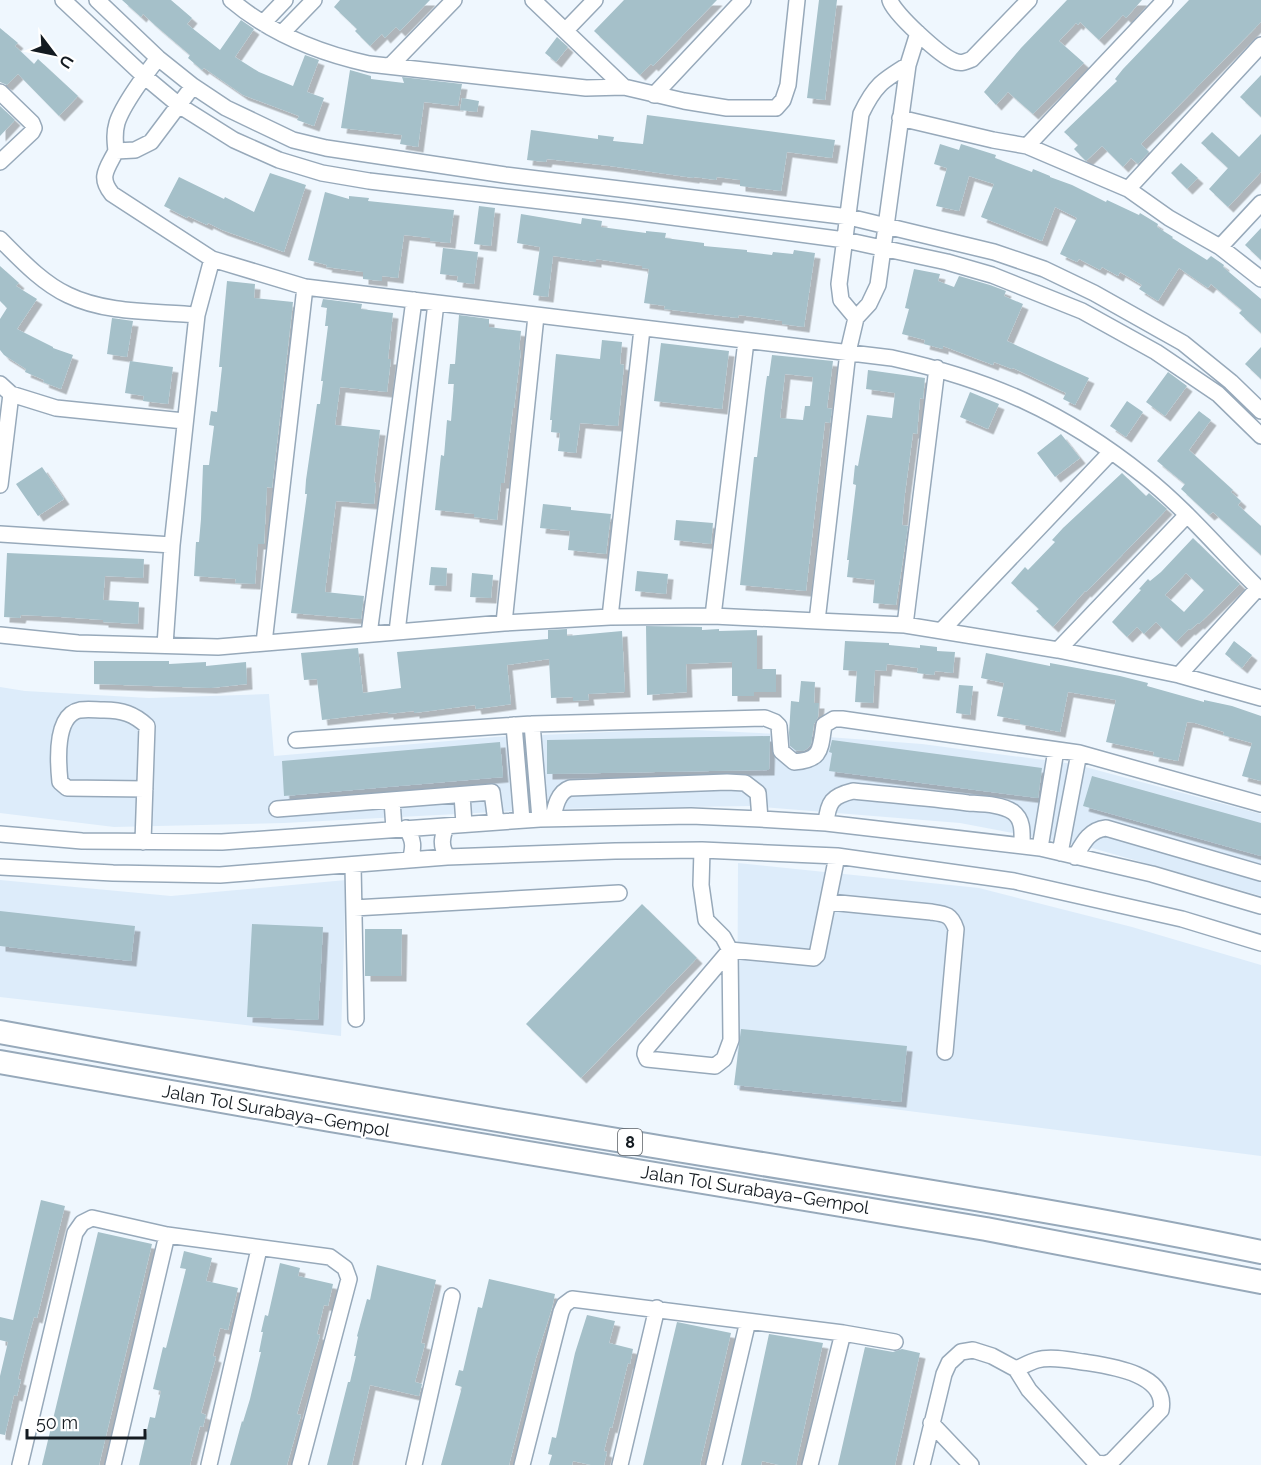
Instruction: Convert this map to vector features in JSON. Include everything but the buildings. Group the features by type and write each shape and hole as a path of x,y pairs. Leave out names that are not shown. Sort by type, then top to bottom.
{"highway":[{"name":"Jalan Tol Surabaya–Gempol","path":"0,1032 318,1090 970,1198 1261,1251"},
{"name":"Jalan Tol Surabaya–Gempol","path":"0,1062 353,1124 986,1229 1254,1281"}],"street":[{"path":"63,0 144,76 180,106 234,140 279,160 322,173 369,181 845,240 946,262 992,275 1082,311 1156,352 1218,394 1261,436"},
{"path":"97,0 158,58 193,86 226,108 293,140 337,150 505,175 849,217 994,252 1044,269 1094,293 1183,343 1231,382 1261,411"},
{"path":"231,0 263,23 302,44 338,57 369,64 586,88 624,87 654,95 727,108 776,108 783,100 788,85 797,0"},
{"path":"263,23 285,0"},
{"path":"282,33 314,0"},
{"path":"391,65 454,0"},
{"path":"533,0 624,87"},
{"path":"566,30 595,0"},
{"path":"654,95 743,0"},
{"path":"890,0 891,6 918,33 948,58 963,63 972,59 1029,0"},
{"path":"1027,146 1165,0"},
{"path":"817,621 849,352 856,318 868,304 878,285 908,65 918,33"},
{"path":"1128,189 1261,45"},
{"path":"158,58 144,76 117,121 114,136 116,151 104,177 105,186 112,194 212,259 305,287 892,358 938,368 1011,394 1077,428 1145,477 1260,589 1179,675"},
{"path":"856,318 841,300 840,284 861,114 880,82 908,65"},
{"path":"116,151 135,150 151,142 193,86"},
{"path":"0,92 33,123 34,128 0,162"},
{"path":"900,118 1027,146 1128,189 1169,218 1220,247 1261,279"},
{"path":"503,197 505,175"},
{"path":"1220,247 1261,203"},
{"path":"0,239 24,264 68,295 107,308 197,315"},
{"path":"165,645 184,421 197,315 212,259"},
{"path":"264,643 305,287"},
{"path":"369,634 414,300"},
{"path":"397,632 436,303"},
{"path":"504,623 536,316"},
{"path":"610,617 642,329"},
{"path":"712,616 747,340"},
{"path":"905,625 938,368"},
{"path":"1218,394 1231,382"},
{"path":"0,485 6,389 56,408 184,421"},
{"path":"941,631 1111,452"},
{"path":"1058,650 1186,516"},
{"path":"0,534 172,545"},
{"path":"0,635 78,642 218,647 504,623 610,617 712,616 905,625 1058,650 1179,675 1261,698"},
{"path":"143,842 145,789 147,726 136,716 112,710 78,710 69,716 62,731 58,753 60,782 67,788 145,789"},
{"path":"296,740 532,724 765,718 780,726 781,751 794,762 808,761 816,755 820,749 824,725 834,719 1078,753 1261,804"},
{"path":"532,724 546,818"},
{"path":"514,725 522,820"},
{"path":"1040,848 1056,750"},
{"path":"1068,855 1078,753"},
{"path":"546,818 565,790 570,788 727,782 745,783 758,793 760,819"},
{"path":"826,823 828,808 833,799 853,791 933,798 1001,807 1013,812 1019,818 1022,846"},
{"path":"277,809 492,792 496,822"},
{"path":"462,795 464,824"},
{"path":"392,800 400,829 413,838 410,860"},
{"path":"0,834 82,841 222,842 546,818 691,816 760,819 826,823 1040,848 1152,874 1261,906"},
{"path":"446,826 442,838 442,849 447,856"},
{"path":"1068,855 1091,833 1106,828 1261,873"},
{"path":"702,850 701,885 706,920 723,936 730,950 730,1040 724,1059 715,1066 648,1059 645,1054 646,1049 730,950"},
{"path":"0,867 113,873 220,875 447,856 702,850 837,856 1014,882 1182,918 1261,943"},
{"path":"730,950 814,958 819,951 837,856"},
{"path":"353,865 356,1018"},
{"path":"354,908 619,893"},
{"path":"829,902 946,914 953,920 956,929 945,1052"},
{"path":"20,1465 75,1233 82,1223 92,1218 167,1235 330,1257 345,1268 349,1279 300,1465"},
{"path":"113,1465 167,1235"},
{"path":"208,1465 258,1249"},
{"path":"414,1465 452,1296"},
{"path":"522,1465 564,1305 572,1299 657,1308 895,1342"},
{"path":"620,1465 657,1308"},
{"path":"714,1465 748,1321"},
{"path":"810,1465 843,1333"},
{"path":"922,1465 944,1374 949,1363 961,1352 973,1350 992,1356 1016,1369 1029,1390 1096,1463 1101,1465 1112,1461 1161,1410 1163,1402 1155,1388 1127,1369 1039,1359 1016,1369"},
{"path":"931,1423 971,1465"}],"shaded area":[{"path":"0,687 25,691 149,698 269,694 274,756 495,737 675,729 922,744 1074,764 1261,814 1261,896 1092,848 960,823 750,806 552,809 284,823 114,827 0,813"},
{"path":"738,863 979,888 1132,927 1261,965 1261,1156 737,1089"},
{"path":"0,880 171,896 346,880 341,1036 0,997"}]}
